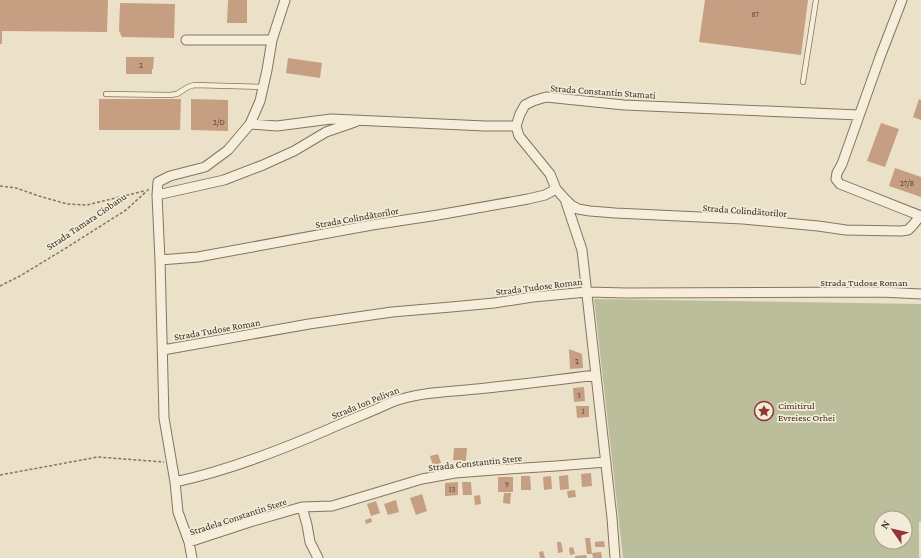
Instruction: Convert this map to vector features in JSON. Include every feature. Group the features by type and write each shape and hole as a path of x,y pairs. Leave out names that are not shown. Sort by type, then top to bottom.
{"street":[{"path":"188,542 178,512 175,482 164,418 157,195 158,182 170,176 205,167 228,150 250,124 260,100 272,40 285,0"},
{"path":"902,0 836,179 840,184 920,216"},
{"path":"186,40 272,40"},
{"name":"Strada Constantin Stamati","path":"516,126 520,114 526,105 546,97 624,105 859,115"},
{"path":"250,124 277,126 331,119 516,126 519,136 550,174 556,189 565,199 582,250 606,462 615,558"},
{"path":"157,195 224,180 294,151 326,132 360,120"},
{"name":"Strada Colindătorilor","path":"160,260 198,257 372,225 528,199 556,189"},
{"name":"Strada Colindătorilor","path":"565,199 578,209 590,211 743,219 846,230 908,230 920,216"},
{"name":"Strada Tudose Roman","path":"162,350 309,324 392,312 494,303 533,297 587,292 894,292 921,294"},
{"name":"Strada Ion Pelivan","path":"175,482 197,477 294,444 404,397 596,375"},
{"name":"Strada Constantin Stere","path":"302,507 332,506 422,479 456,473 606,462"},
{"name":"Stradela Constantin Stere","path":"192,558 188,542 302,507 310,542 318,558"}],"lane":[{"path":"803,82 816,0"},
{"path":"106,94 170,95 177,94 194,85 263,87"}],"path":[{"name":"Strada Tamara Ciobanu","path":"0,286 20,276 126,210 158,182"},
{"path":"0,186 16,188 67,204 86,205 146,191"},
{"path":"0,475 98,457 172,463"}],"green space":[{"name":"Cimitirul Evreiesc Orhei","path":"594,299 921,304 921,521 919,522 919,558 623,558"}],"building":[{"path":"0,0 108,0 107,32 2,31 2,44 0,44"},
{"path":"228,0 247,0 247,23 227,23"},
{"path":"705,0 808,0 801,55 699,42"},
{"path":"120,3 175,4 174,38 122,37 119,31"},
{"path":"126,57 154,57 152,74 126,74"},
{"path":"288,58 322,63 320,78 286,73"},
{"path":"99,99 181,99 180,130 99,130"},
{"path":"191,99 228,100 228,131 191,130"},
{"path":"919,99 921,100 921,120 913,117"},
{"path":"881,123 899,129 885,167 867,161"},
{"path":"895,168 921,177 921,197 889,186"},
{"path":"569,349 582,354 583,368 570,369"},
{"path":"584,387 585,401 574,402 573,388"},
{"path":"576,406 589,406 589,417 577,418"},
{"path":"454,448 467,448 466,461 453,460"},
{"path":"438,454 441,463 433,466 430,456"},
{"path":"591,473 592,486 582,487 581,474"},
{"path":"568,475 569,489 560,490 559,476"},
{"path":"521,476 530,476 531,490 521,490"},
{"path":"551,476 552,489 544,490 543,477"},
{"path":"498,477 513,477 513,492 498,492"},
{"path":"458,482 458,495 445,496 445,483"},
{"path":"462,482 471,482 472,495 463,495"},
{"path":"575,490 576,497 568,498 567,491"},
{"path":"504,493 511,493 510,504 503,503"},
{"path":"422,494 427,511 416,515 410,498"},
{"path":"480,495 481,504 475,505 474,496"},
{"path":"396,500 399,512 388,515 384,504"},
{"path":"376,501 380,513 371,516 367,504"},
{"path":"371,518 372,522 366,524 365,520"},
{"path":"585,538 590,538 592,554 587,554"},
{"path":"604,541 605,547 595,547 595,542"},
{"path":"557,542 561,542 563,552 558,553"},
{"path":"573,547 575,554 570,555 569,548"},
{"path":"543,551 545,558 540,558 539,552"},
{"path":"601,552 602,558 593,558 592,553"},
{"path":"586,555 587,558 575,558 575,556"}],"place":[{"name":"Cimitirul Evreiesc Orhei","path":"764,411"}]}
